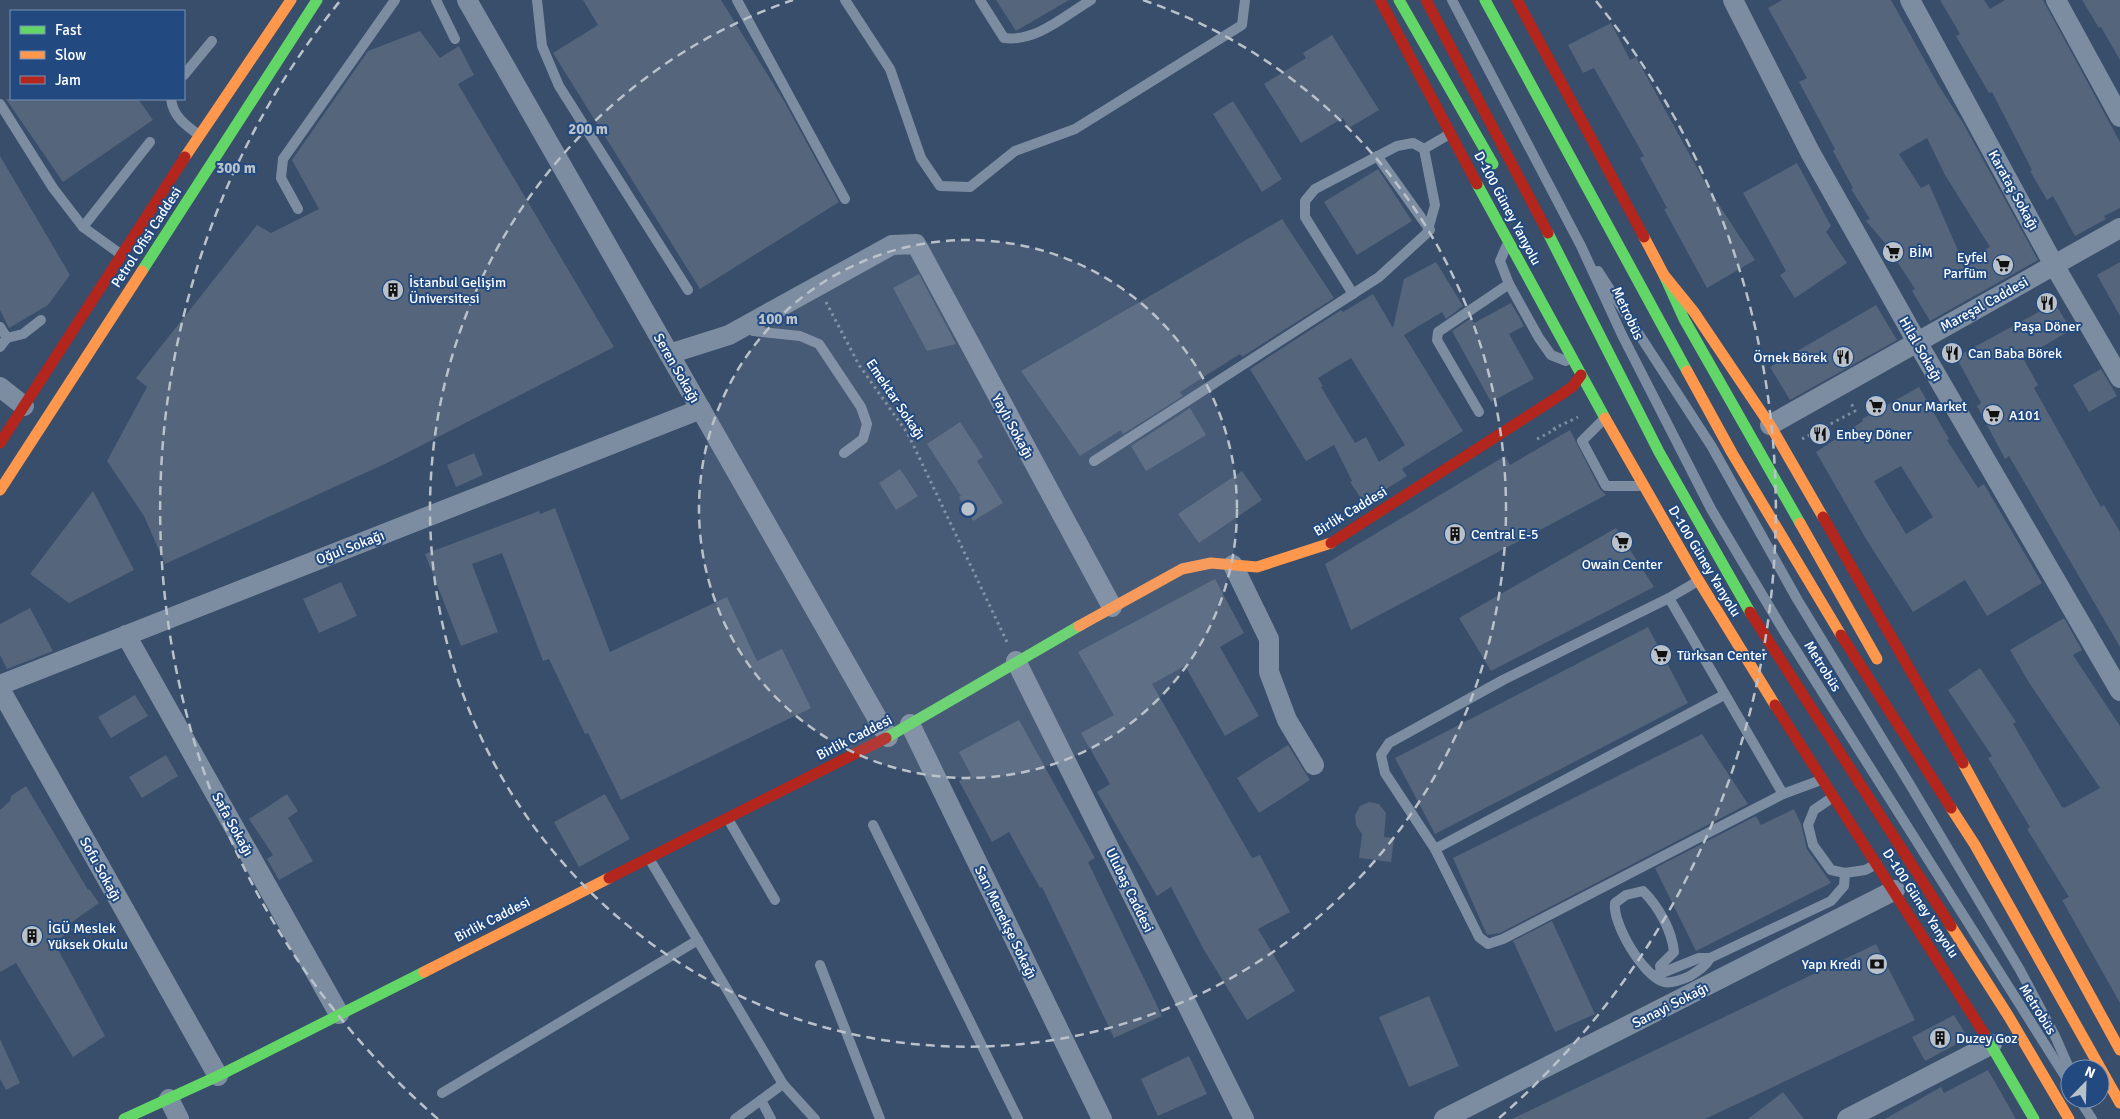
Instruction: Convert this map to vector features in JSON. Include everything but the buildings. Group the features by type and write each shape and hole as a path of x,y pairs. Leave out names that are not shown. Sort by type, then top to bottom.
{"main road":[{"name":"Petrol Ofisi Caddesi","path":"0,490 317,0"},
{"name":"D-100 Güney Yanyolu","path":"1380,0 1407,55 1451,133 1508,242 1643,486 1699,581 1822,780 1896,890 1992,1044 2032,1118"},
{"path":"1399,0 1499,176"},
{"path":"1426,0 1659,452 1715,554 1776,655 2009,1016 2068,1119"},
{"path":"1486,0 1617,246 1732,453 1837,629 1976,845 2120,1103"},
{"path":"1517,0 1664,275 1684,319 1882,667"},
{"name":"Petrol Ofisi Caddesi","path":"0,443 120,254 200,136 284,5"},
{"path":"1546,256 1605,344"},
{"path":"1664,275 1694,312 1770,425 1996,822 2120,1050"},
{"name":"Birlik Caddesi","path":"124,1119 218,1076 888,737 1016,661 1182,569 1211,563 1257,567 1329,545 1562,394 1573,386 1578,370"},
{"path":"1952,787 1961,802 1976,845"}],"street":[{"name":"Seren Sokağı","path":"467,0 888,737"},
{"name":"Hilal Sokağı","path":"1733,0 1810,152 1917,342 2120,691"},
{"name":"Karataş Sokağı","path":"1910,0 2054,265 2120,378"},
{"path":"2056,0 2120,116"},
{"name":"Mareşal Caddesi","path":"1770,425 2120,228"},
{"name":"Yaylı Sokağı","path":"817,286 892,244 916,244 1112,607"},
{"path":"669,354 728,334 817,286"},
{"path":"2,392 24,406"},
{"name":"Oğul Sokağı","path":"0,685 701,409"},
{"path":"1234,565 1269,639 1268,672 1287,720 1314,765"},
{"name":"Safa Sokağı","path":"126,635 339,1014"},
{"name":"Ulubaş Caddesi","path":"1016,661 1244,1119"},
{"name":"Sofu Sokağı","path":"0,689 218,1076"},
{"name":"Sarı Menekşe Sokağı","path":"910,724 1102,1119"},
{"name":"Sanayi Sokağı","path":"1444,1119 1468,1114 1896,890"},
{"path":"1847,1119 1992,1044"},
{"path":"169,1099 179,1119"}],"lane":[{"path":"298,209 281,178 283,159 395,0"},
{"path":"436,0 455,39"},
{"path":"537,0 542,46 559,86 688,290"},
{"path":"737,0 845,199"},
{"path":"845,0 890,69 920,158 940,186 970,187 1015,151 1075,129 1242,25 1245,0"},
{"path":"980,0 1004,38 1019,40 1033,36 1091,0"},
{"name":"Metrobüs","path":"1452,0 1581,246 1622,335 1711,509 1786,633 2060,1068"},
{"path":"185,74 212,41"},
{"path":"171,100 172,109 182,122 200,136"},
{"path":"0,104 53,188 83,227 120,254"},
{"path":"1424,148 1451,133"},
{"path":"83,227 150,142"},
{"path":"1353,294 1304,216 1305,201 1315,189 1398,146 1413,143 1424,148"},
{"path":"1094,461 1379,277 1430,230 1435,205 1424,148"},
{"path":"1377,156 1430,230"},
{"path":"1508,242 1500,261 1509,284 1551,355 1578,370"},
{"name":"Metrobüs","path":"1581,246 1712,447 1797,599 1909,782 2020,970 2065,1059"},
{"path":"1479,412 1437,340 1438,332 1509,284"},
{"path":"0,347 7,338 23,334 41,320"},
{"path":"747,325 753,331 800,336 819,344 861,407 867,424 863,439 844,452"},
{"path":"0,327 7,338"},
{"path":"1605,418 1582,440 1606,486 1643,486"},
{"path":"1699,581 1669,598 1503,680 1389,742 1381,755 1385,773 1435,849 1479,938 1488,944 1503,940 1783,794 1822,780"},
{"path":"1669,598 1783,794"},
{"path":"1435,849 1724,695"},
{"path":"1833,796 1814,810 1808,825 1813,845 1831,870 1844,873 1864,870 1878,863"},
{"path":"727,818 774,900"},
{"path":"873,825 1018,1119"},
{"path":"649,857 783,1084 815,1119"},
{"path":"1658,975 1699,958 1710,958 1831,901 1844,886 1844,873"},
{"path":"1658,975 1660,966 1674,952 1673,944 1655,903 1643,891 1626,895 1615,903 1614,913 1631,948 1665,983 1686,978 1706,966 1710,958"},
{"path":"442,1093 698,940"},
{"path":"820,965 880,1119"},
{"path":"735,1119 783,1084"},
{"path":"761,1100 771,1119"}],"path":[{"name":"Emektar Sokağı","path":"817,286 859,365 908,434 1016,661"},
{"path":"1801,440 1855,411"},
{"path":"1534,440 1577,418"}],"traffic: fast":[{"path":"142,271 317,0"},
{"path":"1399,0 1493,164"},
{"path":"1485,0 1687,371"},
{"path":"1477,184 1605,418"},
{"path":"1548,233 1659,452 1750,612"},
{"path":"1664,275 1684,319 1800,523"},
{"path":"886,738 1079,626"},
{"path":"124,1119 218,1076 424,972"},
{"path":"1985,1035 2034,1119"}],"traffic: slow":[{"path":"185,157 291,0"},
{"path":"1644,237 1664,275 1694,312 1770,425 1823,517"},
{"path":"0,490 142,271"},
{"path":"1687,371 1732,453 1841,635"},
{"path":"1605,418 1694,573 1775,705"},
{"path":"1800,523 1877,659"},
{"path":"1079,626 1182,569 1211,563 1257,567 1331,543"},
{"path":"1963,763 2120,1050"},
{"path":"1951,808 1975,845 2120,1103"},
{"path":"424,972 609,878"},
{"path":"1951,926 2009,1017 2069,1119"}],"traffic: jam":[{"path":"1380,0 1477,184"},
{"path":"1426,0 1548,233"},
{"path":"1517,0 1644,237"},
{"path":"0,443 185,157"},
{"path":"1331,543 1562,394 1573,386 1581,375"},
{"path":"1823,517 1963,763"},
{"path":"1750,612 1951,926"},
{"path":"1841,635 1951,808"},
{"path":"1775,705 1985,1035"},
{"path":"609,878 886,738"}],"place":[{"name":"BİM","path":"1893,252"},
{"name":"Eyfel Parfüm","path":"2003,265"},
{"name":"İstanbul Gelişim Üniversitesi","path":"393,290"},
{"name":"Paşa Döner","path":"2047,303"},
{"name":"Can Baba Börek","path":"1952,353"},
{"name":"Örnek Börek","path":"1843,357"},
{"name":"Onur Market","path":"1876,406"},
{"name":"A101","path":"1993,415"},
{"name":"Enbey Döner","path":"1820,434"},
{"name":"Central E-5","path":"1455,534"},
{"name":"Owain Center","path":"1622,542"},
{"name":"Türksan Center","path":"1661,655"},
{"name":"İGÜ Meslek Yüksek Okulu","path":"32,936"},
{"name":"Yapı Kredi","path":"1877,964"},
{"name":"Duzey Goz","path":"1940,1038"}]}
